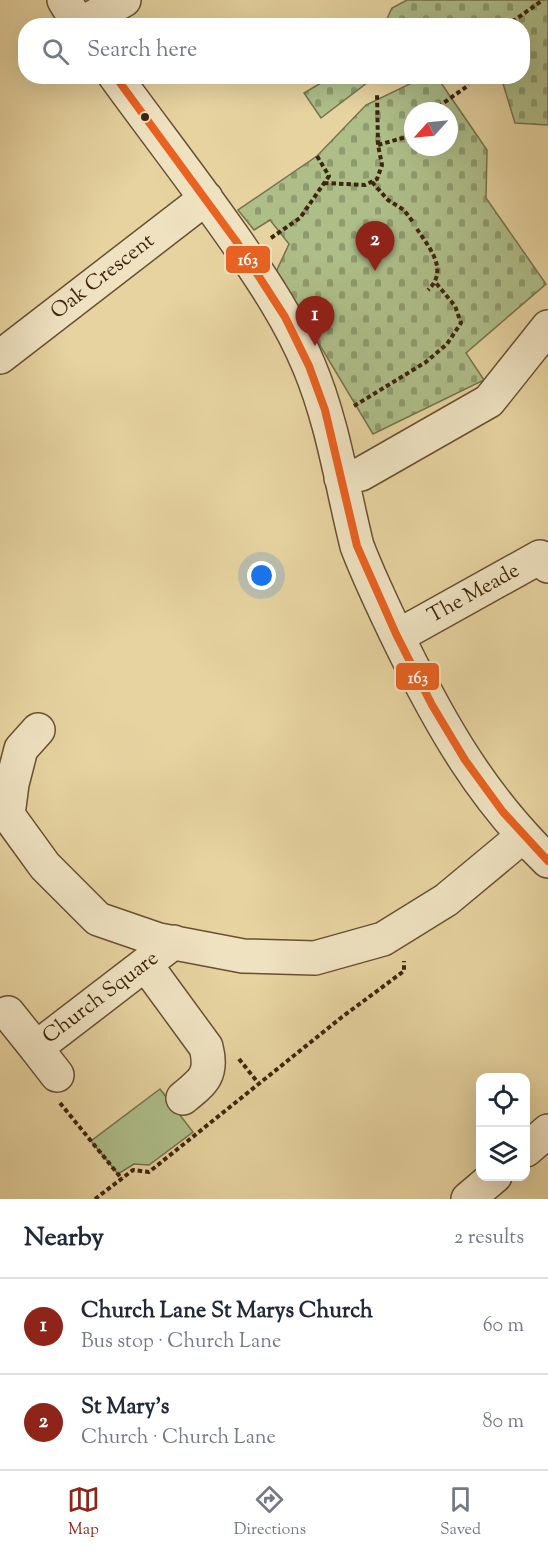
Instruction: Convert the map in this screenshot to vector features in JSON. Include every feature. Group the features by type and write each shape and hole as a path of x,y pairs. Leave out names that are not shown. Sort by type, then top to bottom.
{"street":[{"path":"64,0 76,18"},
{"path":"92,18 124,0"},
{"path":"121,84 206,198 266,286 295,336 309,366 328,422 357,546 366,570 439,719 493,800 522,836 548,861"},
{"name":"Oak Crescent","path":"0,357 206,198"},
{"path":"341,478 361,474 489,401 548,327"},
{"name":"The Meade","path":"398,636 540,558 548,566"},
{"path":"38,730 21,749 12,784 8,815 45,866 98,919 159,940 243,956 315,958 383,939 446,900 522,836"},
{"name":"Church Square","path":"8,1013 36,1048 174,942"},
{"path":"146,965 206,1047 210,1062 205,1077 183,1098"},
{"path":"36,1048 57,1075"},
{"path":"530,1146 548,1131"},
{"path":"468,1199 489,1181"}],"path":[{"path":"517,18 543,0"},
{"path":"445,102 469,85"},
{"path":"324,183 365,185 377,179 382,165 378,145 377,93"},
{"path":"378,145 404,138"},
{"path":"246,256 300,218 329,176 317,156"},
{"path":"372,182 388,200 404,210 413,222"},
{"path":"417,229 432,252 439,269 436,283 428,290"},
{"path":"328,422 426,362 447,344 461,323 456,306 436,283"},
{"path":"95,1199 133,1170 149,1172 342,1017 404,971 402,927"},
{"path":"57,1075 49,1090 122,1179"}],"green space":[{"path":"407,0 548,0 548,125 515,123 503,84 530,84 530,18 387,18 392,8"},
{"path":"319,84 366,84 321,118 304,93"},
{"path":"410,84 442,84 454,102 404,102 404,156 458,156 458,108 487,150 486,198 546,284 466,353 484,380 373,434 276,272 289,244 270,220 254,230 238,210 317,156 366,105"},
{"path":"160,1089 193,1132 149,1165 134,1164 118,1174 91,1141"}],"transit line":[{"name":"163","path":"121,84 236,241 285,317 309,366 325,410 357,546 396,634 432,705 465,760 503,812 548,861"}],"place":[{"name":"St Mary's","path":"375,271"},
{"name":"Church Lane St Marys Church","path":"315,346"}]}
